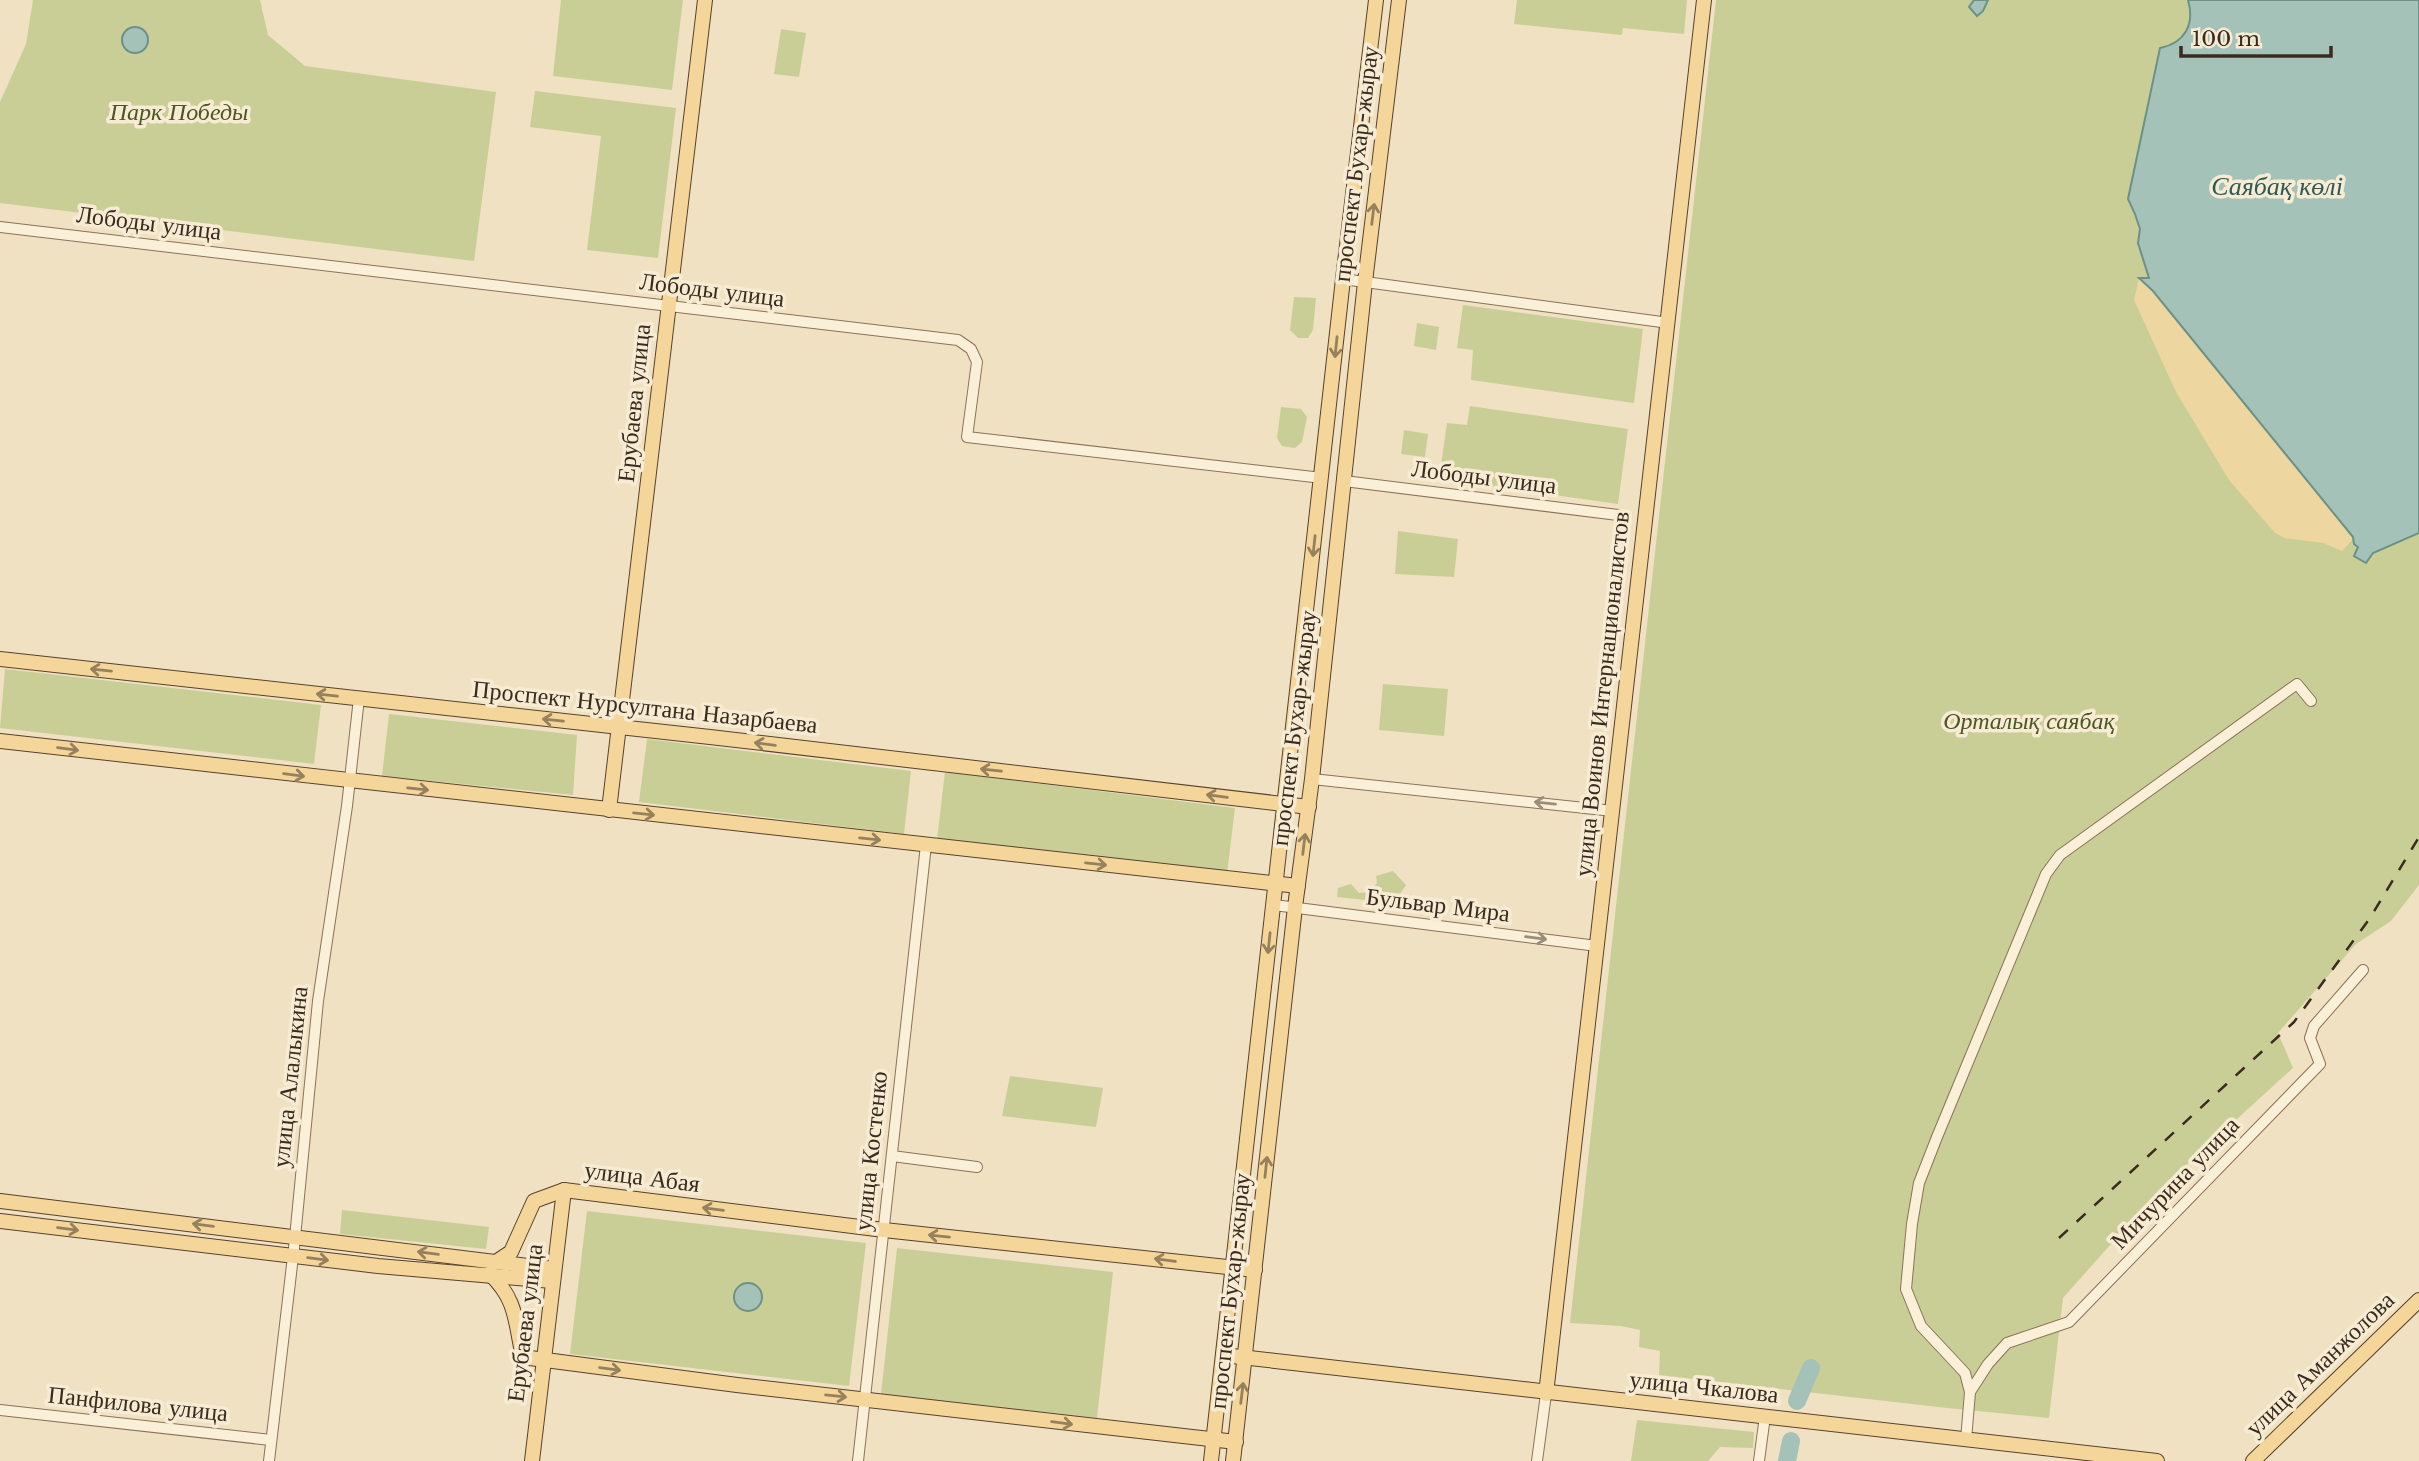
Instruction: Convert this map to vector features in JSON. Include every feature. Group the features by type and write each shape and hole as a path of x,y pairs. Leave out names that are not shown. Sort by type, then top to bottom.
{"main road":[{"name":"Ерубаева улица","path":"609,810 621,728 667,305 705,0"},
{"name":"проспект Бухар-жырау","path":"1211,1461 1376,0"},
{"name":"проспект Бухар-жырау","path":"1233,1461 1399,0"},
{"name":"улица Воинов Интернационалистов","path":"1546,1394 1704,0"},
{"name":"Проспект Нурсултана Назарбаева","path":"0,659 1309,807"},
{"path":"0,741 1298,887"},
{"name":"Ерубаева улица","path":"531,1461 564,1190"},
{"name":"улица Абая","path":"493,1268 511,1252 534,1201 564,1190 884,1230 1255,1270"},
{"path":"0,1201 295,1236 553,1275"},
{"path":"0,1221 378,1266 493,1268"},
{"path":"493,1268 512,1302 522,1352 530,1358 1236,1443"},
{"name":"улица Аманжолова","path":"2253,1461 2419,1300"},
{"name":"улица Чкалова","path":"1223,1355 1546,1394 2157,1461"}],"street":[{"name":"Лободы улица","path":"0,228 947,339 965,343 977,362 967,438 1322,478"},
{"path":"1343,279 1669,324"},
{"name":"Лободы улица","path":"1344,481 1618,515"},
{"path":"1966,1440 1970,1392 1965,1373 1921,1326 1906,1289 1912,1224 1919,1183 2046,874 2060,855 2297,684 2311,701"},
{"name":"улица Алалыкина","path":"269,1461 293,1256 318,1001 350,782 359,698"},
{"path":"1312,779 1613,810"},
{"name":"улица Костенко","path":"858,1461 926,845"},
{"name":"Бульвар Мира","path":"1274,905 1597,946"},
{"name":"Мичурина улица","path":"1970,1392 1988,1364 2007,1343 2068,1322 2320,1064 2310,1038 2315,1026 2363,971"},
{"path":"892,1156 977,1167"},
{"path":"1537,1461 1546,1394"},
{"name":"Панфилова улица","path":"0,1410 271,1440"},
{"path":"1759,1461 1765,1416"}],"green space":[{"name":"Парк Победы","path":"33,0 260,0 268,35 305,66 496,92 474,261 0,203 0,102 26,44"},
{"path":"561,0 683,0 672,90 553,76"},
{"path":"1517,0 1687,0 1684,34 1623,28 1622,35 1514,24"},
{"name":"Орталық саябақ","path":"1716,0 2419,0 2419,885 2391,921 2356,944 2278,1033 2293,1068 2159,1190 2063,1298 2049,1418 1659,1375 1660,1351 1639,1347 1640,1330 1570,1323"},
{"path":"781,29 806,33 799,77 774,74"},
{"path":"535,91 676,108 658,258 587,250 601,136 530,127"},
{"path":"1294,297 1316,298 1313,330 1308,338 1298,338 1290,330"},
{"path":"1463,305 1643,329 1634,403 1471,380 1473,350 1457,348"},
{"path":"1417,323 1439,327 1436,350 1414,346"},
{"path":"1470,406 1628,429 1618,504 1439,479 1447,423 1467,425"},
{"path":"1281,407 1301,409 1307,417 1302,442 1295,448 1282,446 1277,438"},
{"path":"1404,430 1428,434 1425,457 1401,454"},
{"path":"1398,531 1458,539 1454,577 1395,574"},
{"path":"5,669 321,705 314,764 0,728"},
{"path":"1383,684 1448,689 1444,736 1379,730"},
{"path":"389,714 577,735 573,795 382,776"},
{"path":"647,739 911,771 904,834 639,802"},
{"path":"945,772 1235,808 1227,874 937,839"},
{"path":"1393,871 1406,885 1394,903 1337,897 1338,888 1351,884 1359,893 1370,892 1377,883 1376,876"},
{"path":"1010,1076 1103,1088 1096,1127 1002,1116"},
{"path":"342,1210 489,1227 486,1249 340,1234"},
{"path":"587,1211 866,1243 849,1386 570,1354"},
{"path":"897,1248 1113,1272 1097,1418 881,1394"},
{"path":"1637,1420 1754,1432 1753,1448 1720,1447 1708,1461 1631,1461"}],"sand":[{"path":"2139,278 2153,291 2354,538 2342,551 2323,543 2285,538 2275,533 2229,480 2176,392 2134,300"}],"water":[{"path":"1974,0 1988,0 1983,11 1977,16 1969,7"},
{"name":"Саябақ көлі","path":"2188,0 2419,0 2419,533 2373,553 2366,563 2354,556 2358,547 2354,544 2353,537 2153,291 2139,278 2149,278 2138,243 2140,229 2128,199 2160,48 2176,42 2186,31 2190,17"},
{"path":"135,27 144,31 148,40 144,49 135,53 126,49 122,40 126,31"},
{"path":"748,1283 758,1287 762,1297 758,1307 748,1311 738,1307 734,1297 738,1287"}],"waterway":[{"path":"1797,1401 1811,1368"},
{"path":"1787,1461 1791,1441"}],"railway":[{"path":"2059,1238 2294,1022 2370,918 2419,837"}]}
